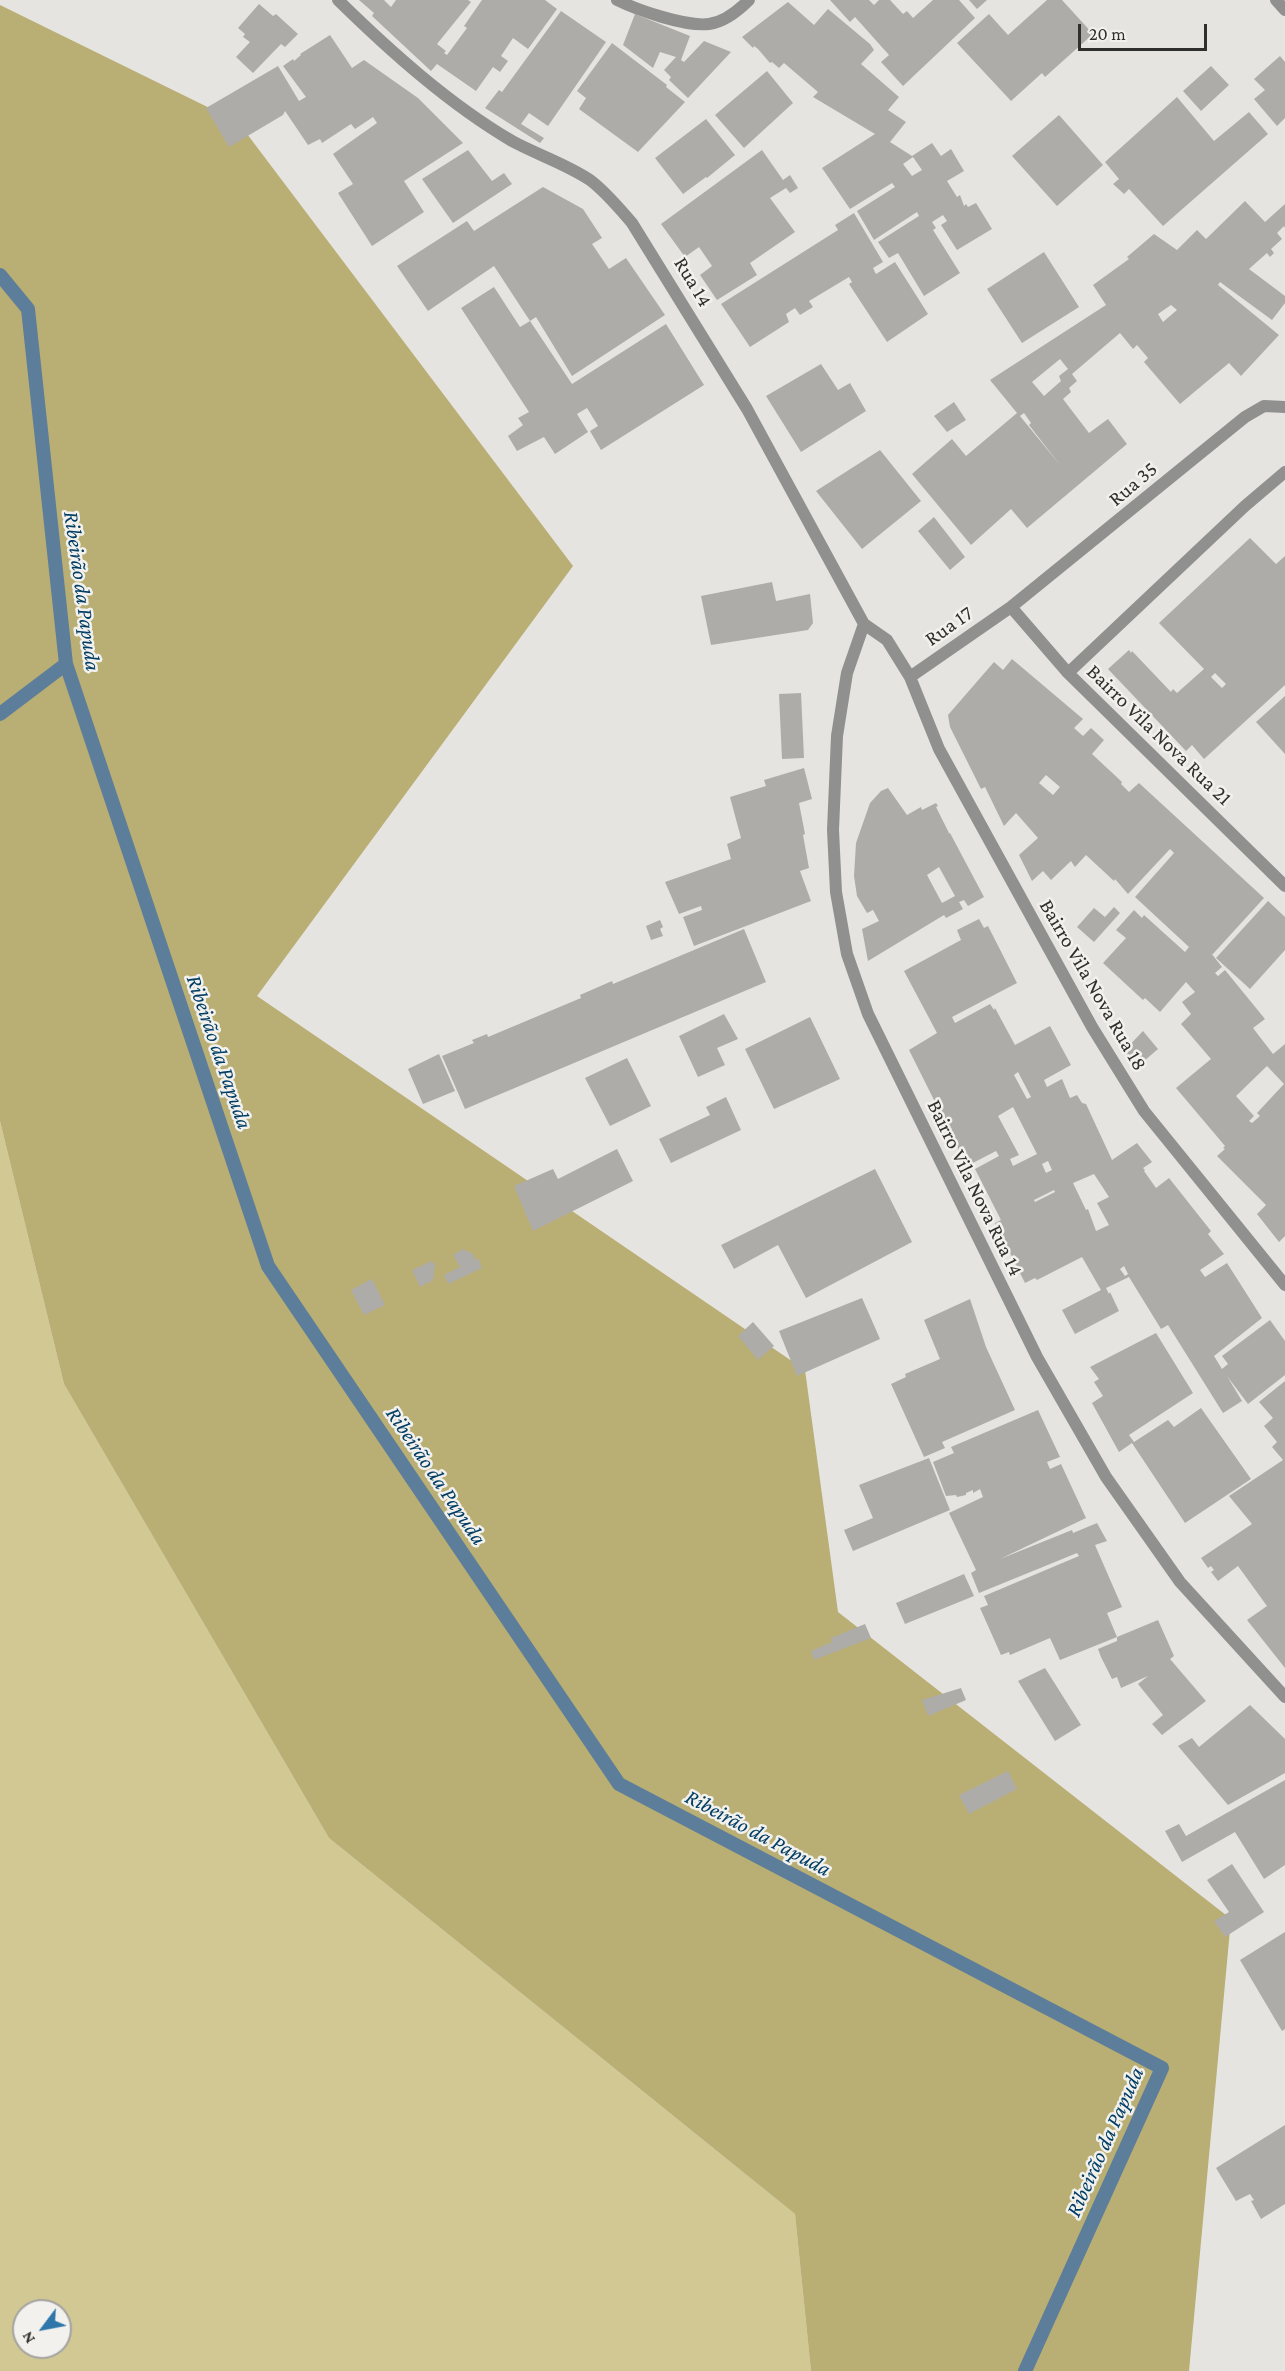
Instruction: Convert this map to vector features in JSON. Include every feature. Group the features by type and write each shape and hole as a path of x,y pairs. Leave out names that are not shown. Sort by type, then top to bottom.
{"street":[{"name":"Rua 14","path":"338,0 365,27 441,92 513,141 566,166 591,181 611,198 632,222 747,409 864,624 887,640 910,678"},
{"path":"617,0 667,17 709,24 726,17 749,0"},
{"path":"1276,0 1285,10"},
{"name":"Rua 35","path":"1011,607 1245,417 1264,406 1285,407"},
{"path":"1068,673 1245,506 1285,472"},
{"name":"Bairro Vila Nova Rua 21","path":"1011,607 1068,673 1285,886"},
{"name":"Rua 17","path":"910,678 1011,607"},
{"name":"Bairro Vila Nova Rua 14","path":"864,624 847,673 837,736 833,830 836,892 847,954 868,1014 1037,1357 1106,1477 1180,1582 1285,1697"},
{"name":"Bairro Vila Nova Rua 18","path":"910,678 939,749 1098,1037 1144,1111 1285,1285"}],"shaded area":[{"path":"0,5 238,122 573,566 257,996 805,1370 838,1612 1231,1919 1189,2371 811,2371 795,2214 329,1838 64,1384 0,1121"},
{"path":"0,1121 64,1384 329,1838 795,2214 811,2371 0,2371"}],"building":[{"path":"359,0 384,0 391,7 396,0 468,0 471,2 437,44 446,51 444,53 447,55 467,28 464,26 482,0 545,0 557,9 528,49 513,38 501,56 508,61 500,72 493,67 476,91 437,64 431,71 372,16 374,13"},
{"path":"830,0 869,0 874,5 879,0 890,0 903,14 907,11 913,18 933,0 959,0 975,18 903,86 881,62 889,55 855,17 850,22"},
{"path":"969,0 987,0 977,9"},
{"path":"1047,0 1062,0 1093,34 1045,77 1042,73 1011,101 957,43 989,14 1008,35"},
{"path":"788,2 814,25 828,9 870,44 874,50 861,64 899,97 888,110 906,122 890,142 912,156 932,143 941,156 951,149 964,171 947,181 957,197 960,195 964,206 966,204 968,207 976,203 992,229 957,250 941,225 947,221 943,215 932,222 936,228 933,230 960,273 924,296 898,253 889,258 878,242 919,216 917,212 874,240 857,211 895,187 892,183 850,209 822,168 875,134 813,97 818,92 784,63 779,68 772,62 770,63 758,49 754,46 753,48 742,37","holes":["913,157 922,170 912,176 903,164"]},
{"path":"259,4 273,16 276,14 298,34 285,47 281,44 253,73 236,57 250,42 243,37 245,34 238,28"},
{"path":"561,11 606,42 548,126 529,113 521,124 544,138 540,143 485,108 499,90 502,92"},
{"path":"635,14 690,36 681,60 684,62 704,41 731,52 688,98 669,80 671,77 664,70 676,57 660,52 653,68 623,45"},
{"path":"330,35 352,68 364,60 418,98 463,143 404,181 424,212 372,246 338,193 353,184 333,154 377,123 373,117 355,129 351,124 322,143 320,139 308,145 285,111 283,115 229,147 206,108 278,66 299,101 306,97 283,66 293,59 294,61 300,54"},
{"path":"612,43 667,85 666,87 685,102 638,152 579,109 586,98 577,91"},
{"path":"1280,56 1285,62 1285,118 1277,126 1254,99 1265,90 1254,79"},
{"path":"1211,66 1229,85 1201,111 1183,91"},
{"path":"767,71 793,103 744,148 715,115"},
{"path":"1177,97 1214,141 1249,112 1268,134 1163,226 1129,189 1124,194 1113,184 1119,179 1105,162"},
{"path":"1059,115 1103,165 1057,206 1012,156"},
{"path":"706,119 735,155 683,194 655,158"},
{"path":"468,150 492,181 504,173 512,184 453,223 422,179"},
{"path":"762,150 783,180 790,175 798,188 790,193 786,188 770,198 795,232 750,263 757,275 717,300 700,275 712,266 699,247 685,257 661,224"},
{"path":"543,187 583,209 602,238 592,244 609,269 626,258 665,315 572,376 536,317 530,321 494,266 428,311 397,266 467,221 474,231"},
{"path":"1245,201 1265,222 1285,204 1285,228 1284,226 1277,233 1282,239 1271,249 1274,253 1270,257 1267,253 1249,269 1285,296 1285,303 1272,320 1220,282 1218,285 1279,335 1241,376 1229,363 1180,404 1144,362 1148,358 1137,345 1133,349 1120,333 1072,374 1077,381 1069,388 1071,392 1063,399 1089,433 1108,419 1127,444 1027,528 1011,509 971,545 912,474 952,439 966,456 1017,413 990,380 1106,305 1093,285 1129,259 1127,257 1154,234 1177,250 1197,230 1206,239","holes":["1171,305 1177,310 1163,322 1158,314","1060,359 1068,369 1059,376 1061,381 1044,396 1032,382","1024,413 1031,423 1029,425 1060,465 1020,416"]},
{"path":"854,213 883,262 873,268 876,274 895,262 928,314 887,342 849,284 852,282 849,277 809,301 813,307 800,315 795,308 786,314 789,322 750,347 721,304 838,230 835,225"},
{"path":"1044,252 1079,307 1022,343 987,289"},
{"path":"494,287 520,327 530,321 572,384 666,324 704,385 601,450 590,431 598,426 587,408 577,414 588,432 555,454 544,437 517,451 508,436 523,425 518,418 529,412 461,308"},
{"path":"821,364 838,390 850,383 866,411 801,452 766,396"},
{"path":"954,402 966,420 947,432 934,416"},
{"path":"880,450 921,501 862,549 816,491"},
{"path":"934,517 965,557 950,570 918,531"},
{"path":"1250,538 1276,564 1285,556 1285,685 1204,759 1192,745 1186,751 1108,669 1129,650 1131,653 1132,651 1171,692 1173,689 1177,693 1204,669 1159,623","holes":["1215,673 1226,684 1222,688 1211,677"]},
{"path":"772,582 776,601 810,594 813,623 808,630 711,645 701,596"},
{"path":"1012,659 1083,719 1074,728 1083,736 1091,728 1104,740 1092,754 1122,782 1121,784 1129,792 1139,783 1264,898 1212,955 1222,967 1215,973 1218,976 1225,970 1265,1019 1253,1028 1273,1054 1285,1044 1285,1236 1279,1242 1257,1214 1266,1205 1217,1156 1225,1149 1223,1148 1225,1146 1176,1088 1211,1059 1181,1024 1191,1014 1182,1002 1195,992 1186,982 1160,1012 1145,998 1143,1000 1103,963 1126,938 1116,930 1134,910 1142,918 1144,915 1185,952 1189,947 1135,897 1174,853 1170,849 1128,894 1115,879 1114,881 1086,855 1075,867 1071,861 1051,880 1043,871 1032,881 1019,855 1038,838 1016,813 1004,826 985,787 981,789 950,727 948,715 994,662 1003,670","holes":["1046,775 1060,787 1053,795 1039,783","1267,1066 1284,1084 1257,1113 1260,1116 1252,1123 1249,1121 1254,1116 1236,1096"]},
{"path":"801,693 804,758 782,759 779,694"},
{"path":"1285,696 1285,754 1256,722"},
{"path":"804,768 812,799 799,803 809,868 800,871 811,901 694,946 683,917 702,910 701,906 679,914 665,882 731,859 727,844 741,838 730,797 766,786 764,780"},
{"path":"888,788 907,815 921,807 922,810 936,803 949,833 946,834 950,833 984,897 968,906 964,900 959,902 963,909 946,918 944,915 868,961 862,929 879,921 873,910 867,913 857,896 854,876 856,843 870,803 881,791","holes":["939,867 955,896 942,903 927,875"]},
{"path":"1268,901 1285,917 1285,950 1250,989 1216,958"},
{"path":"1114,907 1120,913 1094,942 1077,927 1094,908 1105,917"},
{"path":"979,919 984,928 988,926 1017,983 952,1017 955,1023 990,1004 994,1010 995,1008 1015,1045 1050,1026 1071,1065 1044,1080 1047,1087 1062,1079 1070,1098 1077,1095 1082,1103 1086,1104 1112,1160 1137,1143 1152,1162 1143,1168 1156,1188 1169,1178 1211,1231 1208,1234 1224,1254 1200,1270 1205,1277 1227,1263 1262,1318 1214,1356 1222,1369 1228,1364 1222,1356 1270,1320 1285,1341 1285,1375 1248,1404 1227,1376 1242,1401 1223,1413 1168,1325 1161,1329 1129,1277 1106,1288 1119,1311 1075,1334 1062,1310 1101,1290 1082,1257 1037,1280 1035,1278 1025,1283 995,1223 1001,1220 975,1169 999,1156 996,1151 967,1166 909,1050 937,1033 904,971 961,940 957,930","holes":["1018,1072 1031,1097 1027,1099 1014,1075","1013,1107 1037,1154 1013,1166 1010,1159 1019,1155 998,1116","1048,1161 1052,1170 1046,1173 1042,1164","1094,1174 1109,1197 1097,1203 1109,1225 1096,1231 1088,1209 1086,1210 1073,1183","1054,1190 1055,1192 1035,1202 1034,1200","1124,1266 1128,1274 1125,1276 1120,1269"]},
{"path":"660,920 663,936 651,940 646,926"},
{"path":"744,929 766,982 465,1109 442,1056 474,1043 472,1040 487,1034 488,1037 581,998 580,995 612,981 613,984"},
{"path":"724,1014 738,1039 717,1048 725,1065 698,1077 679,1036"},
{"path":"810,1017 840,1079 774,1109 745,1049"},
{"path":"1143,1031 1158,1049 1137,1067 1124,1051"},
{"path":"439,1054 455,1091 423,1104 408,1069"},
{"path":"627,1058 651,1106 610,1126 585,1078"},
{"path":"726,1097 741,1130 671,1163 659,1139 710,1115 706,1107"},
{"path":"617,1149 633,1181 533,1231 514,1186 553,1169 558,1179"},
{"path":"875,1169 912,1242 806,1298 778,1245 734,1269 721,1245"},
{"path":"463,1249 473,1254 475,1260 478,1258 482,1268 448,1284 444,1275 460,1267 453,1255"},
{"path":"432,1261 435,1265 433,1280 420,1287 412,1270"},
{"path":"372,1279 385,1305 364,1315 351,1290"},
{"path":"862,1298 880,1339 797,1376 779,1331"},
{"path":"970,1299 986,1347 1015,1410 942,1442 945,1448 924,1457 891,1384 906,1377 905,1374 940,1359 924,1320"},
{"path":"753,1322 774,1346 758,1360 738,1336"},
{"path":"1156,1333 1193,1393 1129,1435 1134,1442 1168,1420 1174,1427 1201,1408 1251,1479 1185,1523 1132,1443 1119,1452 1092,1403 1103,1396 1094,1382 1099,1379 1090,1367"},
{"path":"1285,1381 1285,1668 1247,1620 1267,1606 1238,1566 1218,1581 1211,1572 1214,1570 1211,1566 1208,1568 1201,1558 1252,1524 1229,1496 1283,1460 1272,1447 1277,1442 1264,1426 1273,1418 1259,1402"},
{"path":"1038,1410 1060,1457 1047,1462 1050,1469 1061,1464 1086,1518 1000,1559 1072,1530 1073,1533 1097,1523 1107,1541 1095,1545 1122,1607 1107,1613 1117,1637 1060,1660 1050,1638 1010,1655 1009,1652 1001,1655 980,1608 988,1605 984,1596 1079,1556 1077,1553 979,1593 971,1573 976,1570 949,1513 983,1497 980,1489 957,1497 956,1495 946,1496 933,1462 954,1453 951,1447"},
{"path":"929,1458 950,1510 853,1551 844,1530 873,1518 859,1485"},
{"path":"964,1574 974,1596 905,1624 896,1603"},
{"path":"1158,1620 1174,1656 1170,1659 1206,1701 1162,1735 1152,1724 1163,1715 1138,1684 1148,1676 1121,1688 1117,1677 1112,1679 1101,1657 1098,1649 1117,1641 1117,1637"},
{"path":"865,1624 871,1638 814,1660 811,1651 832,1642 831,1638"},
{"path":"1045,1668 1081,1725 1055,1741 1018,1681"},
{"path":"961,1688 966,1700 928,1716 922,1700"},
{"path":"1250,1705 1285,1739 1285,1773 1228,1805 1178,1746 1192,1738 1199,1747"},
{"path":"1008,1771 1017,1789 969,1814 959,1795"},
{"path":"1285,1780 1285,1865 1264,1879 1235,1832 1182,1862 1165,1831 1179,1824 1186,1836"},
{"path":"1232,1864 1264,1912 1225,1937 1214,1921 1229,1912 1207,1880"},
{"path":"1285,1932 1285,2029 1282,2031 1240,1960"},
{"path":"1285,2125 1285,2204 1261,2219 1251,2201 1254,2200 1250,2194 1236,2201 1216,2168"}],"waterway":[{"name":"Ribeirão da Papuda","path":"0,275 28,309 66,664 268,1266 619,1784 1162,2068 1025,2371"},
{"path":"0,714 66,664"}]}
